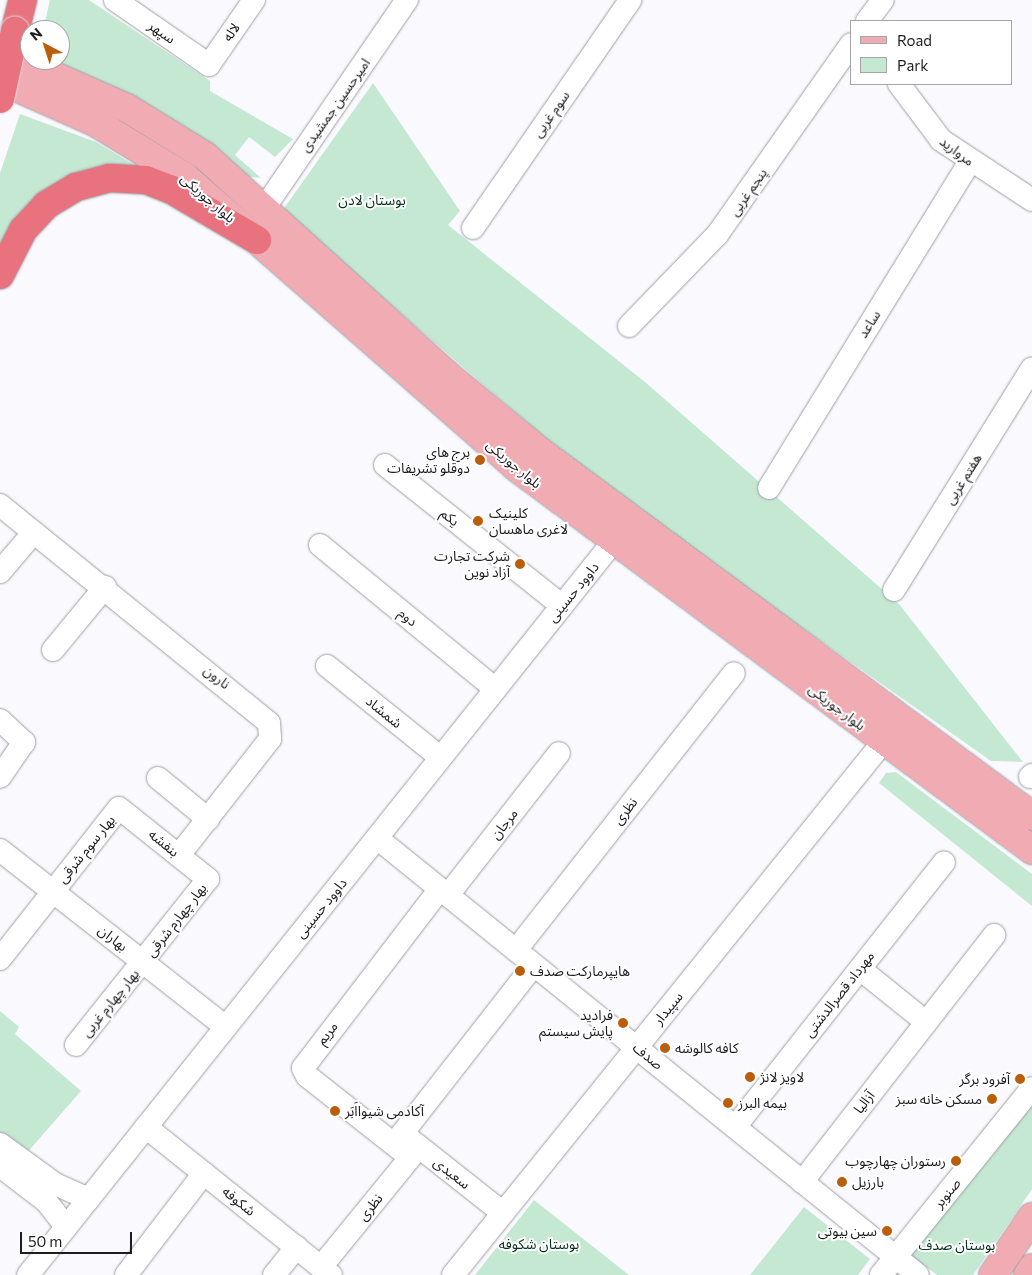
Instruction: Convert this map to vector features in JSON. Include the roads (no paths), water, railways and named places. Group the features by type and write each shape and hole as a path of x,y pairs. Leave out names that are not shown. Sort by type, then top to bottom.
{"highway":[{"path":"0,99 8,42 23,0"},
{"path":"0,275 23,230 46,205 76,187 108,178 146,180 170,189 256,240"}],"main road":[{"name":"بلوار جوریکی","path":"8,42 93,91 174,134 542,454 1032,816"},
{"name":"بلوار جوریکی","path":"0,80 131,141 185,177 516,467 613,542 1032,850"},
{"path":"516,467 542,454"},
{"path":"993,1275 1032,1217"},
{"path":"1028,1275 1032,1268"}],"street":[{"name":"سپهر","path":"115,0 209,64"},
{"name":"لاله","path":"209,64 254,0"},
{"name":"امیرحسین جمشیدی","path":"263,210 407,0"},
{"name":"سوم غربی","path":"473,228 630,0"},
{"name":"پنجم غربی","path":"629,326 717,235 850,45"},
{"name":"مروارید","path":"900,85 928,126 970,161 1032,200"},
{"name":"ساعد","path":"769,488 970,161"},
{"name":"هفتم غربی","path":"894,590 1032,368"},
{"name":"یکم","path":"385,465 562,606"},
{"name":"نارون","path":"0,505 105,587 269,722 270,739 179,855"},
{"path":"0,572 34,532"},
{"name":"داوود حسینی","path":"28,1275 613,542"},
{"name":"دوم","path":"320,544 495,689"},
{"path":"53,650 105,587"},
{"name":"شمشاد","path":"328,666 441,758"},
{"name":"نظری","path":"516,950 734,673"},
{"path":"0,720 24,742 0,776"},
{"name":"سپیدار","path":"453,1275 883,742"},
{"name":"مرجان","path":"444,892 559,753"},
{"path":"158,778 208,819"},
{"name":"بنفشه","path":"119,808 208,879"},
{"name":"بهار سوم شرقی","path":"0,959 119,808"},
{"name":"صدف","path":"377,838 918,1275"},
{"name":"بهاران","path":"0,850 226,1027"},
{"name":"مهرداد قصرالدشتی","path":"735,1127 944,862"},
{"name":"بهار چهارم شرقی","path":"143,961 208,879"},
{"name":"مریم","path":"406,1145 307,1076 303,1068 444,892"},
{"name":"آزالیا","path":"802,1182 994,935"},
{"name":"بهار چهارم غربی","path":"76,1046 143,961"},
{"name":"نظری","path":"326,1271 406,1145 534,965"},
{"path":"860,969 926,1022"},
{"name":"صنوبر","path":"881,1275 1032,1088"},
{"name":"شکوفه","path":"146,1127 326,1271"},
{"path":"0,1144 55,1184 89,1199"},
{"name":"سعیدی","path":"406,1145 503,1213"},
{"path":"126,1275 204,1173"},
{"path":"4,1177 46,1202 66,1227"},
{"path":"274,1275 297,1248"}],"place":[{"name":"برج های دوقلو تشریفات","path":"480,460"},
{"name":"کلینیک لاغری ماهسان","path":"478,521"},
{"name":"شرکت تجارت آزاد نوین","path":"520,564"},
{"name":"هایپرمارکت صدف","path":"520,971"},
{"name":"فرادید پایش سیستم","path":"623,1023"},
{"name":"کافه کالوشه","path":"665,1048"},
{"name":"لاويز لانژ","path":"750,1077"},
{"name":"آفرود برگر","path":"1020,1079"},
{"name":"مسکن خانه سبز","path":"992,1099"},
{"name":"بیمه البرز","path":"728,1103"},
{"name":"آکادمی شیوااَبَر","path":"335,1111"},
{"name":"رستوران چهارچوب","path":"956,1161"},
{"name":"بارزیل","path":"842,1182"},
{"name":"سین بیوتی","path":"887,1231"}],"park label":[{"name":"بوستان لادن","path":"372,200"},
{"name":"بوستان شکوفه","path":"539,1244"},
{"name":"بوستان صدف","path":"957,1245"}]}
